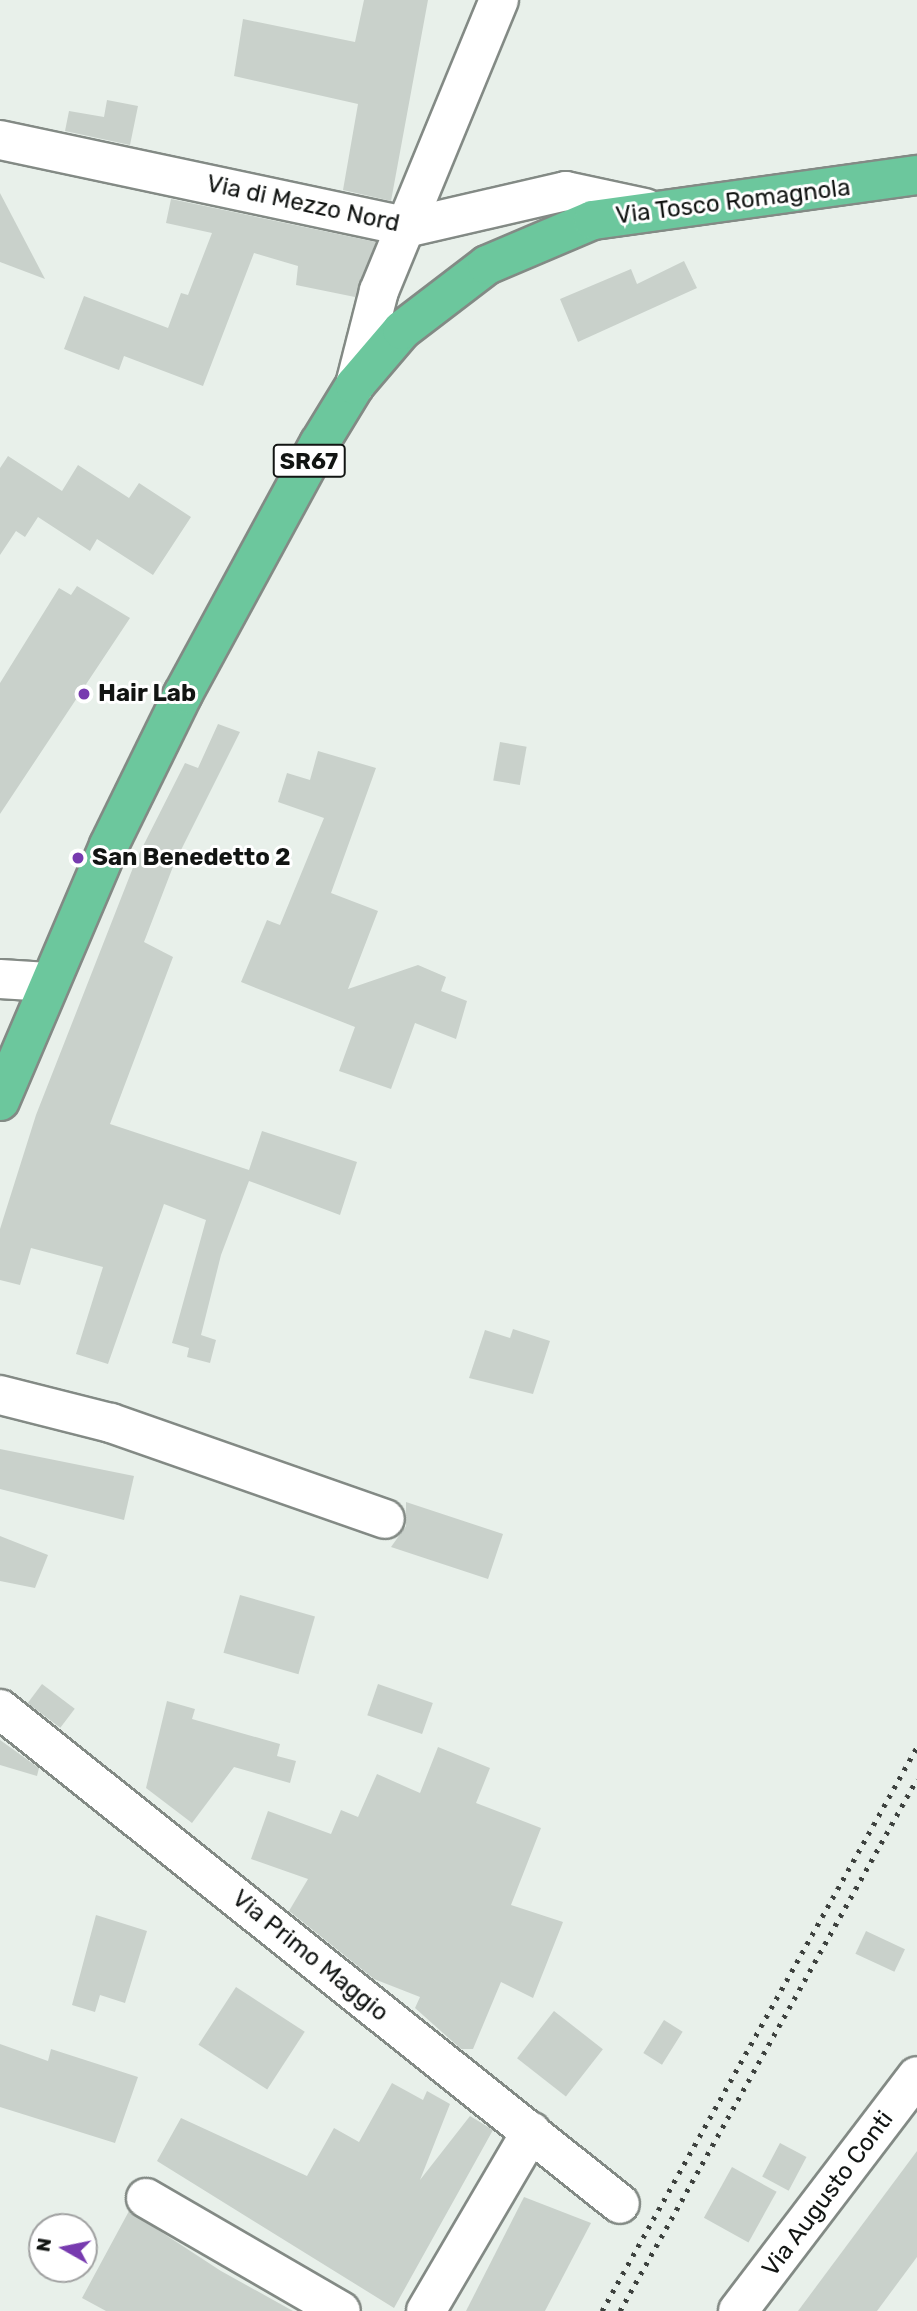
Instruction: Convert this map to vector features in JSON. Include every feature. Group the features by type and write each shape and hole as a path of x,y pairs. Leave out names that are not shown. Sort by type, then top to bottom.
{"main road":[{"name":"Via Tosco Romagnola","path":"3,1075 183,694 355,385 424,311 487,265 552,234 645,208 806,194 917,175"}],"street":[{"path":"355,385 367,326 410,227 499,0"},
{"name":"Via di Mezzo Nord","path":"0,140 410,227 566,191 645,208"},
{"path":"0,979 48,982"},
{"path":"0,1395 111,1423 385,1519"},
{"name":"Via Primo Maggio","path":"0,1709 620,2204"},
{"name":"Via Augusto Conti","path":"752,2306 917,2076"},
{"path":"426,2311 531,2132"},
{"path":"146,2198 341,2311"}],"building":[{"path":"364,0 428,0 391,201 343,190 358,104 234,76 243,19 355,42"},
{"path":"107,100 138,106 130,145 65,131 69,111 104,117"},
{"path":"0,193 45,279 0,262"},
{"path":"171,199 376,242 355,297 296,285 298,266 254,253 203,386 124,356 119,370 64,349 84,296 168,328 181,293 188,295 212,233 166,223"},
{"path":"684,261 697,288 578,342 560,299 631,269 637,284"},
{"path":"8,456 62,491 78,465 129,498 139,483 191,517 153,575 97,539 90,551 38,517 25,537 16,531 0,555 0,468"},
{"path":"77,586 130,618 0,814 0,683 59,588 71,595"},
{"path":"218,724 240,732 174,864 144,942 173,957 110,1124 249,1170 262,1131 357,1162 340,1215 249,1181 221,1255 201,1335 216,1340 210,1363 187,1357 189,1348 172,1343 206,1220 164,1204 108,1364 76,1354 103,1267 31,1248 20,1285 0,1280 0,1229 36,1115 136,860 185,763 198,768"},
{"path":"500,742 527,747 520,785 493,780"},
{"path":"318,751 376,768 331,893 378,911 348,989 418,965 446,977 441,991 467,1001 456,1039 415,1023 391,1089 339,1071 355,1027 241,982 267,920 280,925 324,818 278,802 287,773 310,780"},
{"path":"513,1329 550,1341 533,1394 469,1378 485,1330 510,1338"},
{"path":"0,1449 134,1476 124,1520 0,1489"},
{"path":"406,1502 503,1534 488,1579 391,1547 406,1526"},
{"path":"0,1536 48,1555 35,1588 0,1581"},
{"path":"240,1595 315,1616 298,1674 223,1653"},
{"path":"42,1684 75,1709 60,1728 28,1703"},
{"path":"378,1684 433,1703 422,1734 367,1715"},
{"path":"167,1701 195,1709 192,1719 280,1744 277,1756 296,1761 290,1783 234,1767 192,1823 146,1788"},
{"path":"0,1740 39,1768 37,1776 0,1765"},
{"path":"438,1747 490,1768 476,1803 541,1828 511,1905 563,1922 533,1998 501,1982 473,2049 461,2049 415,2008 420,1997 374,1979 289,1911 308,1879 251,1859 268,1811 331,1834 341,1810 358,1817 377,1774 420,1793"},
{"path":"96,1915 147,1931 125,2003 100,1995 95,2012 72,2005"},
{"path":"866,1931 905,1949 894,1972 855,1954"},
{"path":"236,1987 305,2032 267,2090 198,2045"},
{"path":"554,2011 603,2049 566,2096 517,2058"},
{"path":"664,2020 683,2032 662,2065 643,2053"},
{"path":"0,2044 48,2061 51,2049 138,2077 115,2143 0,2107"},
{"path":"392,2083 423,2100 427,2091 450,2104 420,2180 470,2116 493,2130 394,2308 157,2161 181,2118 307,2176 334,2128 359,2142"},
{"path":"780,2143 806,2157 789,2191 762,2177"},
{"path":"917,2151 917,2257 877,2311 798,2311"},
{"path":"732,2167 777,2192 748,2242 704,2218"},
{"path":"524,2197 591,2223 545,2311 466,2311"},
{"path":"129,2211 221,2271 293,2311 106,2311 82,2298 90,2283 98,2283 98,2268"}],"railway":[{"path":"602,2311 917,1747"},
{"path":"620,2311 917,1779"}],"place":[{"name":"Hair Lab","path":"84,694"},
{"name":"San Benedetto 2","path":"78,858"}]}
